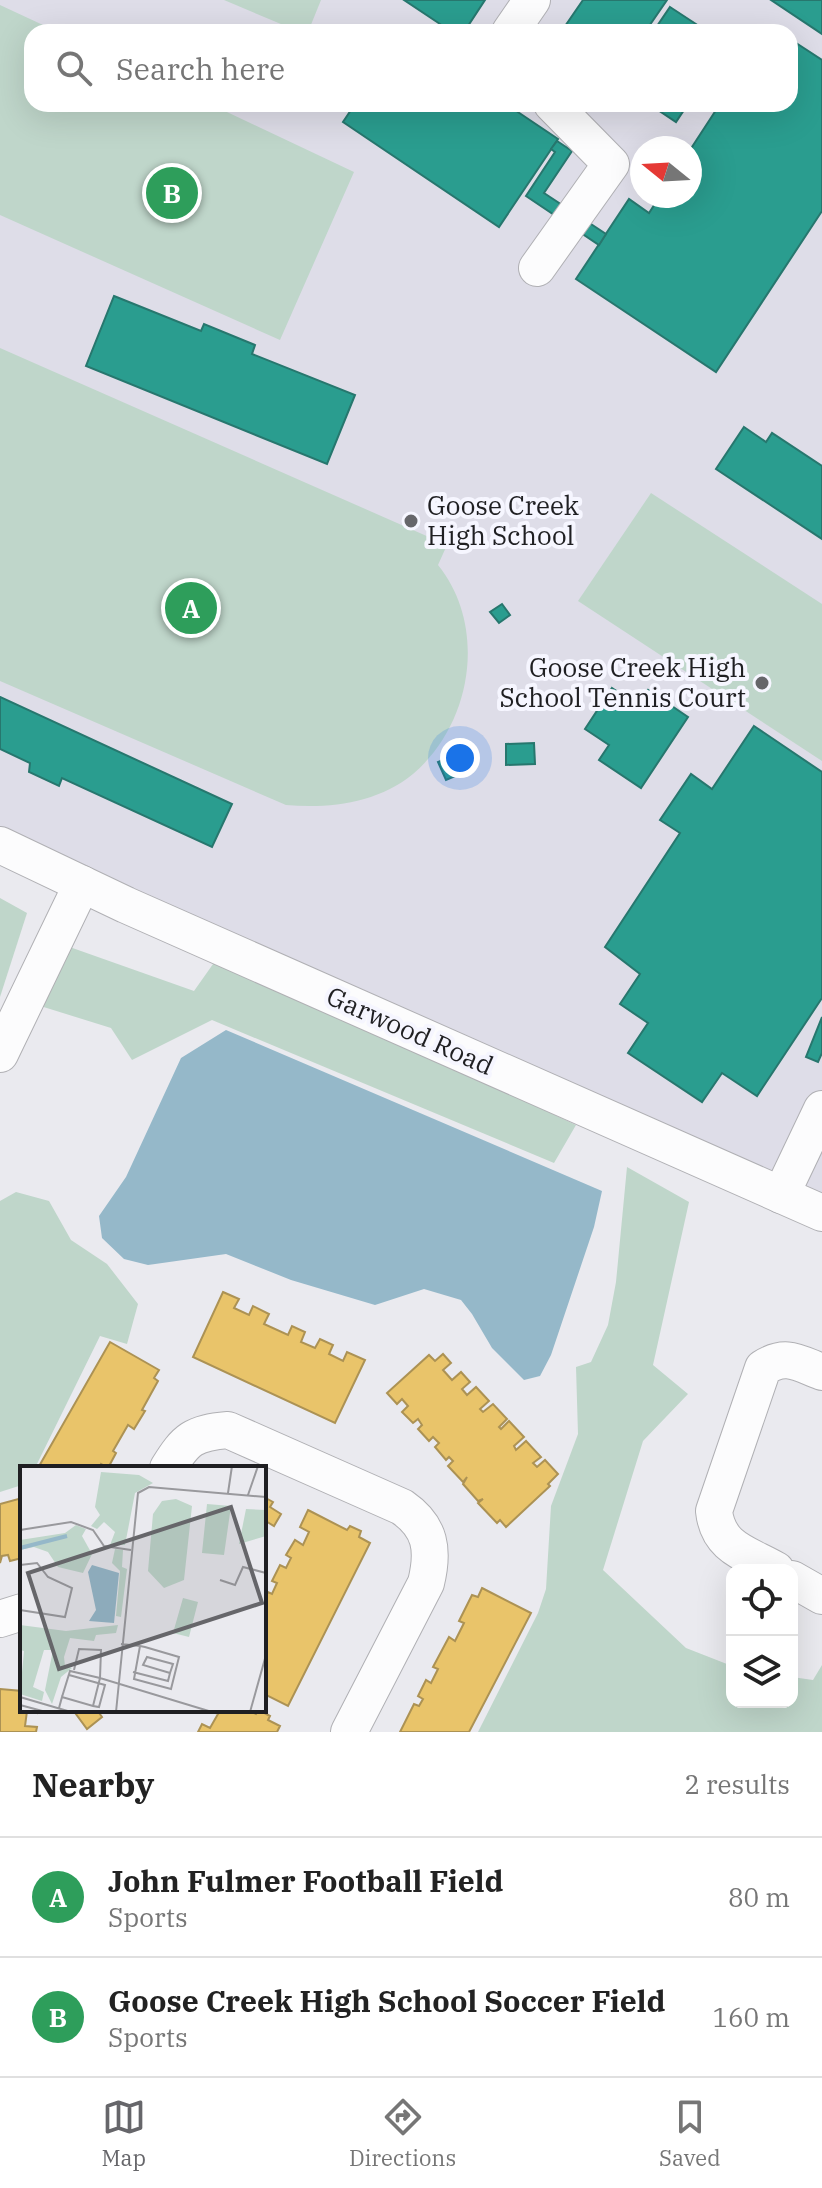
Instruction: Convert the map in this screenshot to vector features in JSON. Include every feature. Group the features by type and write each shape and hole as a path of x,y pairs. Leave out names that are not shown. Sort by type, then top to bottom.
{"street":[{"path":"516,24 532,0"},
{"path":"537,268 611,164 560,112"},
{"name":"Garwood Road","path":"0,845 822,1213"},
{"path":"0,1054 82,884"},
{"path":"781,1195 822,1109"},
{"path":"765,1564 724,1541 716,1526 714,1511 763,1368 777,1359 792,1360 822,1372"},
{"path":"169,1466 189,1439 200,1433 228,1430 402,1507 417,1517 429,1545 426,1583 349,1732"},
{"path":"798,1582 822,1596"},
{"path":"0,1619 20,1613"}],"shaded area":[{"name":"Goose Creek High School","path":"0,0 822,0 822,1213 0,845"}],"green space":[{"path":"224,0 321,0 311,24 281,24"},
{"path":"0,5 41,24 24,24 24,112 227,112 354,172 280,340 0,215"},
{"path":"0,348 447,545 438,565 454,590 463,617 468,645 466,674 460,702 449,729 433,753 413,774 369,798 336,805 286,805 0,681"},
{"name":"Goose Creek High School Tennis Court","path":"651,493 822,604 822,761 578,601"},
{"path":"0,898 27,913 0,997"},
{"path":"64,945 194,991 218,957 576,1125 554,1163 212,1020 132,1060 111,1028 34,1004"},
{"path":"627,1167 689,1202 653,1365 688,1394 643,1441 603,1570 686,1648 726,1664 726,1708 798,1708 798,1678 813,1680 822,1665 822,1732 478,1732 538,1613 546,1589 551,1506 578,1434 576,1367 591,1362 608,1325 616,1282"},
{"path":"16,1192 49,1201 71,1240 107,1264 138,1304 127,1344 100,1336 36,1466 20,1466 20,1486 0,1492 0,1201"}],"water":[{"path":"226,1030 602,1191 594,1227 551,1355 540,1376 524,1380 492,1348 461,1300 424,1289 375,1305 291,1280 226,1254 148,1265 124,1259 102,1238 99,1216 126,1177 181,1058"}],"building: Homes":[{"path":"223,1292 239,1299 234,1308 249,1315 253,1306 269,1314 264,1324 288,1335 292,1326 305,1332 301,1342 315,1348 320,1339 333,1345 329,1354 343,1361 347,1352 365,1360 335,1423 193,1357"},
{"path":"110,1342 159,1370 154,1378 158,1381 142,1410 145,1411 134,1429 128,1425 113,1451 116,1453 109,1466 39,1466"},
{"path":"443,1354 451,1363 443,1370 452,1380 461,1372 470,1382 462,1389 467,1395 476,1387 489,1401 480,1409 483,1412 493,1404 507,1419 499,1427 501,1429 509,1421 524,1437 514,1446 516,1450 526,1441 541,1457 533,1463 537,1467 545,1460 558,1474 548,1484 550,1486 506,1527 500,1520 497,1523 478,1503 483,1499 478,1501 463,1484 467,1477 463,1482 448,1466 453,1461 449,1457 446,1460 435,1447 439,1443 433,1437 429,1441 418,1429 422,1425 418,1419 413,1423 402,1412 408,1406 402,1399 397,1404 387,1393 429,1355 435,1361"},
{"path":"266,1498 273,1502 270,1507 281,1514 274,1526 266,1521"},
{"path":"20,1499 20,1558 10,1561 8,1555 2,1556 0,1563 0,1504"},
{"path":"308,1510 347,1530 350,1526 361,1531 359,1537 370,1543 288,1706 266,1695 266,1596 268,1592 272,1594 277,1583 272,1581 280,1565 286,1568 291,1558 286,1555 295,1540 303,1545 309,1532 300,1527"},
{"path":"482,1588 531,1613 469,1732 400,1732 414,1704 419,1706 423,1699 418,1696 426,1680 431,1683 438,1669 433,1667 449,1637 455,1641 464,1623 459,1621 472,1595 478,1597"},
{"path":"0,1689 20,1691 20,1712 27,1712 25,1726 37,1727 36,1732 0,1732"},
{"path":"74,1712 98,1712 102,1717 87,1729"},
{"path":"214,1712 263,1712 270,1716 268,1720 280,1726 277,1732 198,1732 202,1724 210,1728 218,1714"}],"building: Schools":[{"path":"404,0 485,0 469,24 440,24"},
{"path":"583,0 667,0 650,24 566,24"},
{"path":"771,0 822,0 822,34"},
{"path":"670,7 696,24 658,24"},
{"path":"798,44 822,60 822,211 716,372 576,279 629,199 630,208 642,208 649,213 652,208 702,208 702,136 699,136 715,112 798,112"},
{"path":"350,112 518,112 558,139 499,227 343,122"},
{"path":"661,112 683,112 676,122"},
{"path":"557,141 572,151 544,193 606,234 599,245 526,196 555,152 551,149"},
{"path":"114,296 201,331 204,324 255,345 252,354 355,395 327,464 86,366"},
{"path":"744,427 766,442 772,433 822,466 822,539 716,469"},
{"path":"502,604 510,615 499,623 490,612"},
{"path":"612,688 638,705 648,690 688,717 641,788 599,760 609,745 585,729"},
{"path":"0,697 232,804 212,847 62,778 59,786 29,772 30,763 0,749"},
{"path":"754,726 822,772 822,998 757,1096 722,1073 702,1102 628,1053 648,1023 620,1004 640,974 605,947 680,833 660,820 691,774 712,789"},
{"path":"534,743 535,764 506,765 506,744"},
{"path":"457,754 465,772 446,780 438,762"},
{"path":"822,1017 822,1053 818,1062 806,1057"}],"place":[{"name":"Goose Creek High School Soccer Field","path":"172,193"},
{"name":"Goose Creek High School","path":"411,521"},
{"name":"John Fulmer Football Field","path":"191,608"},
{"name":"Goose Creek High School Tennis Court","path":"762,683"}]}
